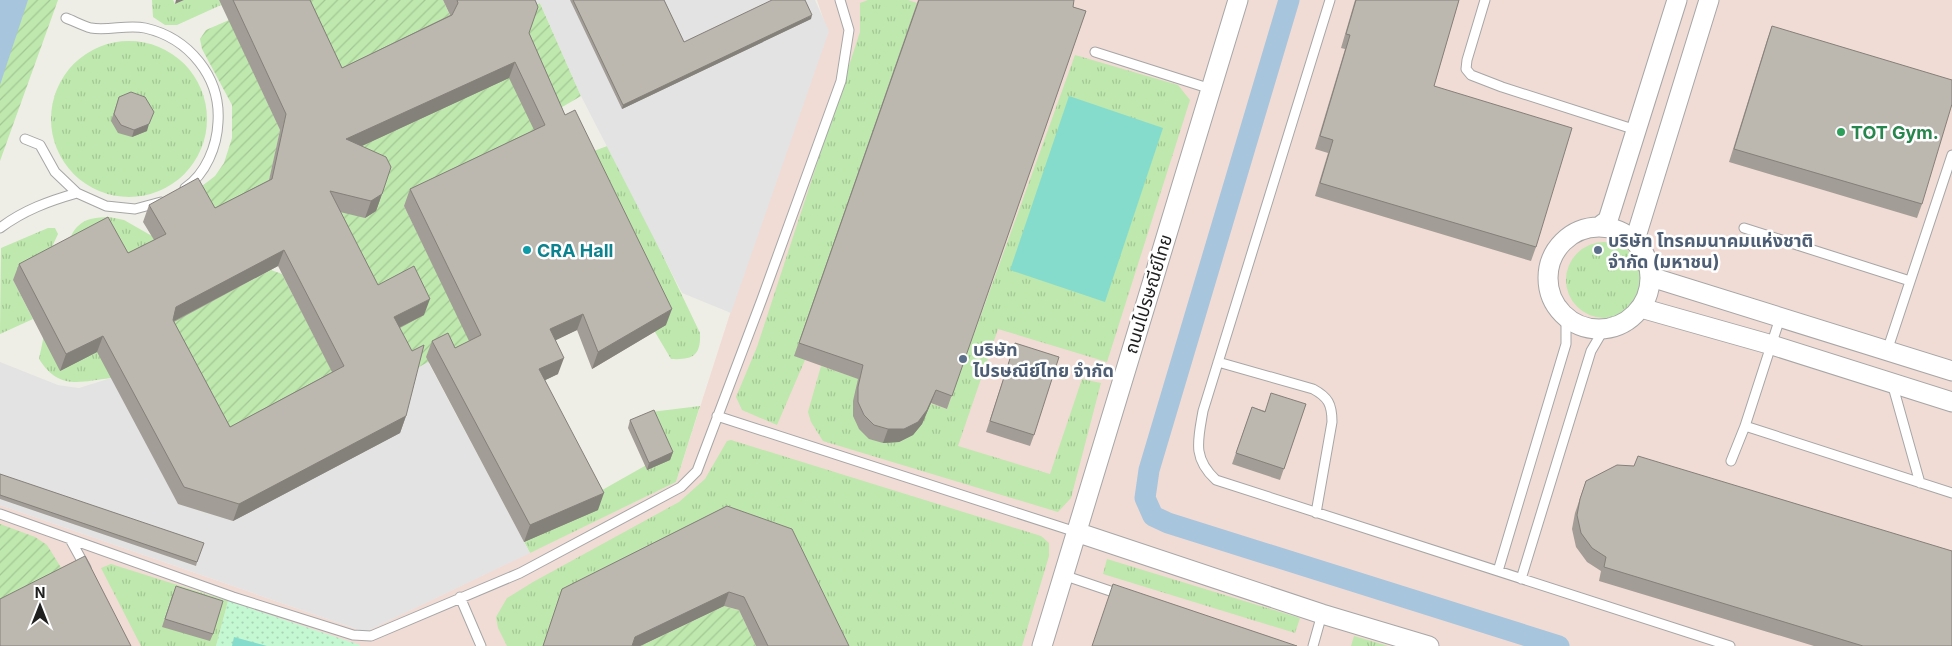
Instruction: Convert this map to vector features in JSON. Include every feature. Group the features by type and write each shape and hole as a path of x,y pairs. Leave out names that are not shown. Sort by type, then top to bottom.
{"street":[{"name":"ถนนไปรษณีย์ไทย","path":"1042,646 1238,0"},
{"path":"1600,226 1608,220 1677,0"},
{"path":"1635,240 1709,0"},
{"path":"1600,226 1619,230 1635,240 1647,257 1651,277 1648,294 1641,308 1625,322 1604,329 1584,327 1566,317 1553,300 1548,280 1551,260 1562,242 1580,230 1600,226"},
{"path":"1651,277 1952,371"},
{"path":"1641,308 1772,345 1952,402"},
{"path":"1076,532 1421,645"}],"lane":[{"path":"0,514 234,597 353,636 371,636 520,573 681,487 697,471 841,81 849,30 840,0"},
{"path":"1330,0 1203,411 1198,437 1200,457 1204,469 1216,480 1730,646"},
{"path":"1485,0 1467,60 1466,69 1470,75 1502,88 1636,130"},
{"path":"26,139 40,145 55,172 77,194 106,206 135,209 163,202 188,186 206,164 217,138 219,109 212,81 196,56 173,38 144,28 92,28 66,18"},
{"path":"1095,52 1211,89"},
{"path":"1887,351 1952,154"},
{"path":"0,228 18,214 52,200 77,194"},
{"path":"1744,228 1910,281"},
{"path":"1498,571 1566,344 1566,317"},
{"path":"1731,461 1745,426 1780,318"},
{"path":"1521,579 1591,351 1604,329"},
{"path":"1218,362 1313,389 1325,395 1332,407 1332,422 1316,513"},
{"path":"1892,383 1920,483"},
{"path":"717,416 1076,532"},
{"path":"1745,426 1952,493"},
{"path":"70,539 93,580"},
{"path":"1063,575 1129,598"},
{"path":"460,597 481,646"},
{"path":"1313,646 1322,614"}],"shaded area":[{"path":"0,0 28,0 0,85"},
{"path":"521,0 815,0 829,31 731,313 682,293 581,96 540,3 525,8"},
{"path":"817,0 1952,0 1952,646 0,646 0,505 365,632 676,482 824,21"},
{"path":"1069,96 1163,128 1105,302 1010,270"},
{"path":"0,362 58,385 79,388 111,378 178,503 428,362 530,553 365,632 0,505"},
{"path":"234,637 267,646 232,646"}],"green space":[{"path":"0,0 58,0 0,161"},
{"path":"152,0 173,0 175,4 184,0 219,0 221,5 177,25 165,25 153,17"},
{"path":"296,0 443,0 452,20 343,81"},
{"path":"868,0 908,0 917,3 805,360 777,425 742,410 736,397 757,347 860,32 860,3"},
{"path":"540,3 581,96 552,113 559,132 404,206 470,341 409,373 324,208 340,156 525,8"},
{"path":"229,20 280,130 266,195 209,224 192,194 215,176 224,163 232,138 232,105 202,49 200,39 206,30"},
{"path":"121,41 137,41 152,44 166,50 189,69 198,82 204,96 207,119 206,134 198,156 179,179 166,188 152,194 137,197 121,197 106,194 92,188 69,169 60,156 54,142 51,127 51,111 54,96 60,82 79,59 92,50 106,44"},
{"path":"1075,55 1178,85 1190,100 1107,362 998,329 958,446 1050,474 1082,379 1101,383 1071,498 1058,512 823,441 811,422 808,412 821,366 947,409"},
{"path":"610,145 700,333 697,352 685,359 671,359 655,332 583,155"},
{"path":"109,217 124,220 152,236 160,250 111,378 79,382 62,380 46,369 39,359 49,310 65,250 71,236 81,224 96,218"},
{"path":"48,228 55,228 58,234 44,264 13,280 33,319 0,334 1,248"},
{"path":"1604,242 1619,245 1631,253 1639,265 1642,280 1639,295 1631,307 1619,315 1604,318 1589,315 1577,307 1569,295 1566,280 1569,265 1577,253 1589,245"},
{"path":"271,270 282,274 334,375 232,439 170,323"},
{"path":"700,406 676,482 530,553 521,536 650,463 651,412"},
{"path":"731,440 1041,536 1049,543 1049,556 1022,646 838,646 787,543 557,603 543,646 507,646 498,628 496,617 507,598 679,502 705,479 727,441"},
{"path":"0,524 35,537 47,545 70,582 0,646"},
{"path":"1107,559 1300,618 1295,633 1103,574"},
{"path":"111,564 228,601 216,646 141,646 101,568"},
{"path":"228,601 360,645 360,646 216,646"},
{"path":"724,606 739,610 756,646 640,646"},
{"path":"1354,636 1388,646 1351,646"}],"building":[{"path":"233,0 310,0 342,68 452,15 458,3 457,0 535,0 538,7 529,33 565,115 575,110 672,309 598,352 583,314 550,329 564,358 539,369 604,493 530,525 432,341 448,333 455,348 481,335 410,189 545,125 515,62 346,139 386,157 391,167 382,194 371,201 330,191 378,285 414,266 430,299 394,317 412,351 424,345 406,416 239,504 184,487 103,336 66,354 19,264 108,217 128,253 166,234 149,205 198,178 215,208 272,179 286,114","holes":["284,250 344,366 230,427 173,320 176,307"]},
{"path":"573,0 664,0 684,42 772,0 805,0 812,15 623,105"},
{"path":"919,0 1074,0 1073,7 1086,11 952,396 936,390 927,410 918,422 904,429 888,429 874,425 864,415 858,402 858,387 863,365 799,343"},
{"path":"1356,0 1459,0 1434,86 1572,128 1536,247 1320,183 1333,140 1320,136 1350,35 1346,34"},
{"name":"TOT Gym.","path":"1772,26 1952,80 1952,104 1922,204 1734,149"},
{"path":"131,92 145,97 154,112 149,124 134,130 121,125 114,114 119,97"},
{"path":"1015,343 1059,357 1034,435 990,421"},
{"path":"1271,393 1306,404 1284,469 1236,453 1252,407 1265,412"},
{"path":"654,410 673,452 649,463 630,420"},
{"path":"1638,456 1952,551 1952,646 1863,646 1604,567 1606,557 1592,548 1581,533 1577,515 1580,499 1586,481 1617,465 1634,466"},
{"path":"0,474 204,543 197,562 0,495"},
{"path":"727,506 792,529 849,646 768,646 744,597 729,592 635,637 632,646 543,646 562,589"},
{"path":"85,556 131,646 0,646 0,599"},
{"path":"1113,584 1297,646 1092,646"},
{"path":"176,586 223,601 213,634 165,619"}],"waterway":[{"path":"1289,0 1149,470 1145,498 1153,516 1168,523 1559,646"}],"place":[{"name":"TOT Gym.","path":"1841,132"},
{"name":"CRA Hall","path":"527,250"},
{"name":"บริษัท โทรคมนาคมแห่งชาติ จำกัด (มหาชน)","path":"1598,250"},
{"name":"บริษัท ไปรษณีย์ไทย จำกัด","path":"963,359"}]}
